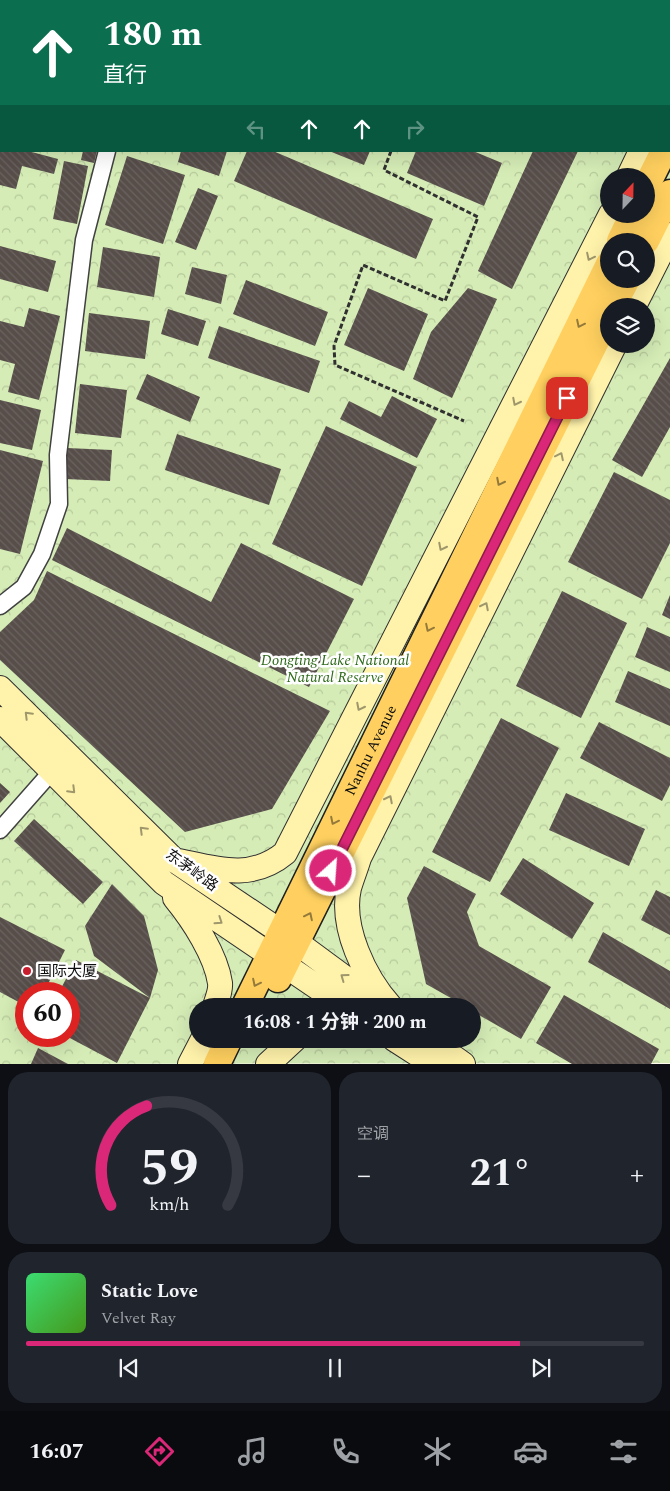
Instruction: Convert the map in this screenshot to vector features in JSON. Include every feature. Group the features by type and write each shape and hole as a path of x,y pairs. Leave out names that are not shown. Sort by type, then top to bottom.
{"main road":[{"path":"655,169 664,152"},
{"path":"650,233 670,193"},
{"path":"532,444 600,285"},
{"path":"532,444 600,330"},
{"name":"Nanhu Avenue","path":"251,998 277,960 485,514 532,444"},
{"name":"Nanhu Avenue","path":"266,998 277,960"},
{"path":"217,1064 225,1048"},
{"path":"236,1064 244,1048"}],"street":[{"path":"0,606 24,587 42,554 59,504 58,455 84,240 107,152"},
{"path":"634,168 641,152"},
{"path":"174,860 223,870 252,871 272,864 285,853 606,223"},
{"path":"638,298 670,235"},
{"path":"383,998 374,988 352,937 348,913 349,889 354,873 611,353"},
{"name":"东茅岭路","path":"0,688 174,860 288,937 373,998"},
{"name":"东茅岭路","path":"0,719 164,882 333,998"},
{"path":"0,830 53,770"},
{"path":"164,882 190,916 208,950 220,984 217,998"},
{"path":"190,1064 198,1048"},
{"path":"268,1064 285,1048"},
{"path":"408,1048 433,1064"},
{"path":"441,1048 463,1064"}],"path":[{"path":"391,152 384,170 478,217 444,301 364,265 334,346 334,365 464,421"}],"green space":[{"name":"Dongting Lake National Natural Reserve","path":"0,152 670,152 670,1063 0,1064"}],"building":[{"path":"0,152 32,152 58,159 54,174 22,166 16,189 0,185"},
{"path":"83,152 97,152 94,163 81,160"},
{"path":"181,152 227,152 219,176 178,162"},
{"path":"247,152 275,152 433,219 416,259 234,181"},
{"path":"332,152 370,152 364,165"},
{"path":"416,152 475,152 502,163 484,206 407,173"},
{"path":"533,152 578,152 512,289 478,271"},
{"path":"127,156 185,175 163,244 105,225"},
{"path":"64,161 88,166 77,224 53,219"},
{"path":"198,188 218,196 196,250 175,242"},
{"path":"0,246 56,261 48,292 0,279"},
{"path":"103,247 160,257 154,297 97,287"},
{"path":"192,267 227,275 221,304 185,294"},
{"path":"246,280 328,312 315,346 233,314"},
{"path":"368,288 428,314 404,371 344,345"},
{"path":"468,288 497,299 452,398 413,379 431,332"},
{"path":"29,308 60,316 39,400 8,392 15,364 0,360 0,321 24,327"},
{"path":"168,309 206,321 198,346 161,334"},
{"path":"89,313 150,321 145,359 85,351"},
{"path":"219,326 320,361 309,393 208,358"},
{"path":"670,358 670,427 642,477 612,460"},
{"path":"147,374 200,397 190,422 136,399"},
{"path":"80,384 127,390 121,438 75,433"},
{"path":"392,396 437,419 417,458 340,419 349,401 381,417"},
{"path":"0,400 41,410 32,450 0,443"},
{"path":"326,426 417,467 362,586 272,544"},
{"path":"177,434 281,469 269,505 165,470"},
{"path":"67,448 112,450 110,481 65,479"},
{"path":"0,450 43,461 20,554 0,549"},
{"path":"614,472 670,500 670,543 642,599 568,562"},
{"path":"67,528 211,602 241,543 354,599 309,687 52,560"},
{"path":"47,571 330,711 272,809 185,832 0,660 0,632 34,600"},
{"path":"562,591 627,623 581,718 516,686"},
{"path":"670,595 670,619 662,615"},
{"path":"647,627 670,637 670,672 635,657"},
{"path":"628,671 670,689 670,726 615,702"},
{"path":"501,718 559,748 490,882 432,852"},
{"path":"599,722 670,758 670,785 662,801 580,758"},
{"path":"0,783 10,792 0,803"},
{"path":"566,793 645,829 629,866 549,830"},
{"path":"34,819 103,882 83,904 14,841"},
{"path":"523,858 594,903 572,939 500,894"},
{"path":"424,866 476,894 467,912 479,946 551,987 521,1039 481,1016 481,998 451,998 426,984 407,898"},
{"path":"112,884 144,916 158,970 150,998 94,956 85,926"},
{"path":"656,890 670,897 670,935 641,920"},
{"name":"国际大厦","path":"0,917 65,950 49,982 15,982 15,1000 0,992"},
{"path":"603,932 670,971 670,1009 588,962"},
{"path":"76,960 150,998 117,1063 80,1043 80,982 64,982"},
{"path":"564,995 659,1049 651,1064 572,1064 536,1043"},
{"path":"38,1048 68,1064 31,1064"}],"place":[{"name":"国际大厦","path":"27,971"}],"route":[{"path":"331,871 567,398"}]}
